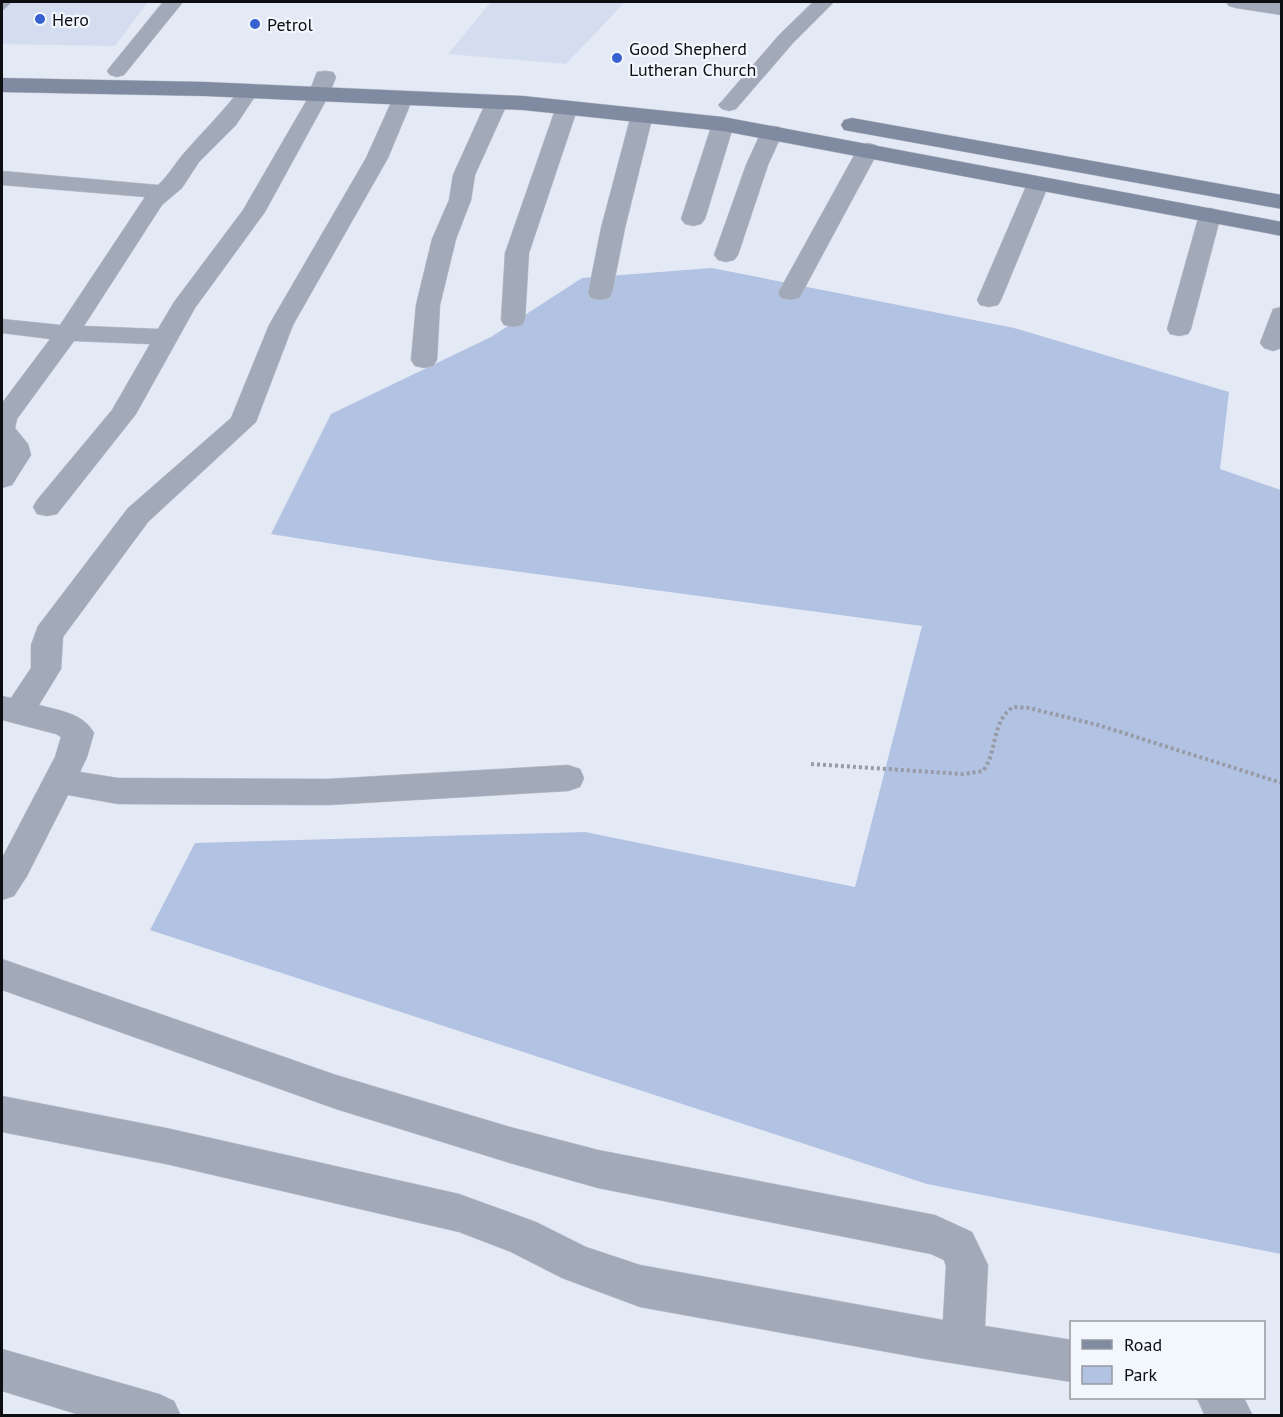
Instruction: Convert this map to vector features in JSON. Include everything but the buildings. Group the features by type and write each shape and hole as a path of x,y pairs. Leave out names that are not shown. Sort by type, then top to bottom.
{"main road":[{"path":"2,69 117,71 322,86 590,89"},
{"path":"2,85 248,92 322,86 403,98 497,102 642,115 772,116 868,150 1281,229"},
{"path":"636,93 726,115"},
{"path":"829,120 1281,202"}],"street":[{"path":"117,71 173,2"},
{"path":"693,219 726,115 786,39 824,2"},
{"path":"1236,2 1281,9"},
{"path":"47,507 123,414 183,307 254,212 322,86"},
{"path":"2,480 17,455 15,444 2,429 4,418 67,333 154,200 174,183 191,158 228,120 248,92"},
{"path":"2,886 15,866 58,781 77,742 78,734 66,724 10,710 46,669 46,645 49,634 138,515 243,422 281,325 377,158 403,98"},
{"path":"424,360 428,305 444,239 460,200 464,175 497,102"},
{"path":"513,320 517,253 567,107"},
{"path":"600,293 613,228 642,115"},
{"path":"726,255 772,116"},
{"path":"790,293 868,150"},
{"path":"2,178 163,192"},
{"path":"989,300 1038,184"},
{"path":"1179,329 1209,215"},
{"path":"1273,343 1281,314"},
{"path":"2,326 67,333 167,337"},
{"path":"58,781 118,791 328,792 568,778"},
{"path":"2,975 336,1092 532,1151 598,1169 935,1235 958,1246 967,1265 963,1343"},
{"path":"2,1114 166,1146 459,1213 522,1236 577,1264 640,1286 1070,1360"},
{"path":"2,1370 159,1416"},
{"path":"1220,1399 1231,1416"}],"lane":[{"path":"2,8 8,2"}],"path":[{"path":"811,764 963,774 982,771 990,760 1003,715 1014,707 1030,706 1096,724 1281,783"}],"shaded area":[{"path":"2,2 148,2 115,46 2,44"},
{"path":"491,2 625,2 566,64 448,54"}],"green space":[{"path":"712,268 1014,328 1229,392 1220,469 1281,490 1281,1254 927,1184 150,930 195,843 585,832 855,887 922,626 440,561 271,534 331,414 491,337 582,278"}],"place":[{"name":"Hero","path":"40,19"},
{"name":"Petrol","path":"255,24"},
{"name":"Good Shepherd Lutheran Church","path":"617,58"}]}
